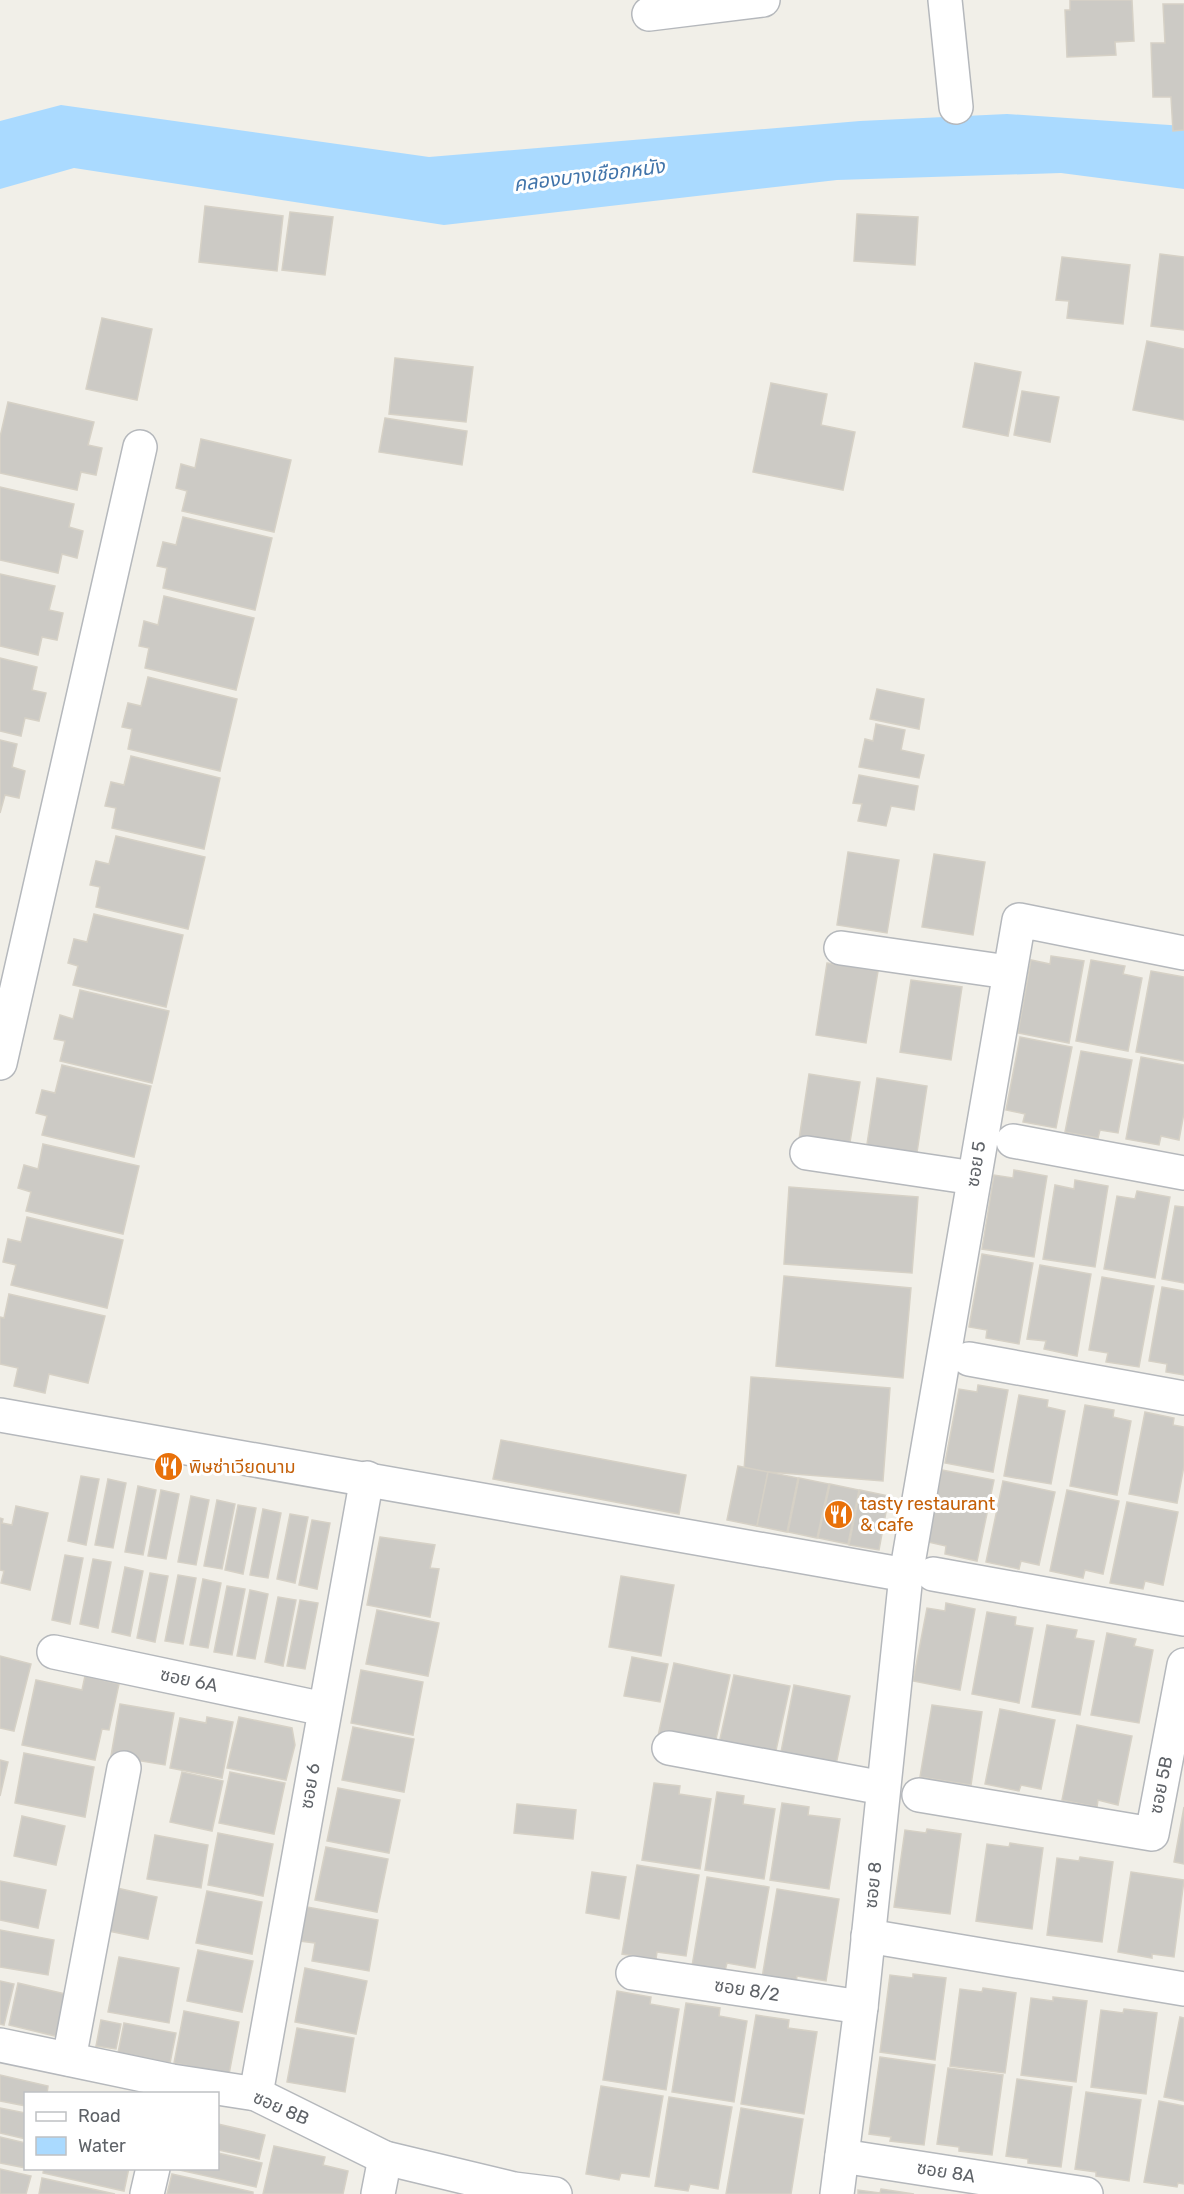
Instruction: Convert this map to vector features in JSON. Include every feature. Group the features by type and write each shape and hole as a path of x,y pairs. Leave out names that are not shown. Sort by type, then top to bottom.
{"street":[{"path":"649,14 763,0"},
{"path":"945,0 956,107"},
{"path":"0,1063 140,447"},
{"name":"ซอย 5","path":"919,1575 974,1178 1008,972 1019,920 1184,953"},
{"path":"841,948 1008,972"},
{"path":"1013,1141 1184,1173"},
{"path":"807,1153 974,1178"},
{"path":"969,1359 1184,1398"},
{"path":"0,1414 919,1575 1184,1619"},
{"name":"ซอย 6","path":"256,2094 367,1478"},
{"name":"ซอย 8","path":"837,2194 861,2007 883,1788 919,1575"},
{"name":"ซอย 6A","path":"54,1652 324,1708"},
{"name":"ซอย 5B","path":"919,1796 1152,1834 1177,1744 1184,1665"},
{"path":"669,1748 883,1788"},
{"path":"69,2059 124,1768"},
{"path":"868,1936 1184,1989"},
{"name":"ซอย 8/2","path":"633,1972 861,2007"},
{"name":"ซอย 8B","path":"0,2046 69,2059 171,2087 256,2094 385,2157 514,2189 555,2194"},
{"name":"ซอย 8A","path":"842,2156 1086,2194"},
{"path":"378,2194 385,2157"},
{"path":"147,2194 153,2170"}],"water":[{"name":"คลองบางเชือกหนัง","path":"61,105 429,157 860,121 1007,114 1184,126 1184,189 1061,173 837,180 444,225 74,168 0,189 0,121"}],"building":[{"path":"1070,0 1132,0 1134,41 1115,42 1116,55 1067,57 1065,10 1070,10"},
{"path":"1163,4 1184,4 1184,130 1173,131 1171,97 1153,97 1151,43 1165,43"},
{"path":"205,206 283,216 277,271 199,262"},
{"path":"290,212 333,217 325,275 282,270"},
{"path":"857,214 918,217 915,265 854,261"},
{"path":"1160,254 1184,257 1184,330 1151,326"},
{"path":"1062,257 1130,265 1123,324 1067,318 1069,301 1056,300"},
{"path":"102,318 152,329 137,400 86,389"},
{"path":"1147,341 1184,349 1184,420 1133,410"},
{"path":"395,358 473,367 466,422 389,414"},
{"path":"975,363 1021,372 1008,436 963,427"},
{"path":"771,383 827,394 821,425 855,432 843,490 753,472"},
{"path":"1022,391 1059,397 1050,442 1014,435"},
{"path":"8,402 94,422 88,445 102,448 96,475 81,472 77,490 0,473 0,437"},
{"path":"385,418 467,431 462,465 379,452"},
{"path":"201,439 291,460 274,532 182,511 187,491 176,488 181,464 195,468"},
{"path":"0,487 74,504 69,527 83,531 77,558 62,554 58,573 0,560"},
{"path":"183,517 272,538 255,610 163,588 167,568 157,566 163,542 176,545"},
{"path":"0,574 55,586 49,610 63,613 57,640 42,637 38,655 0,646"},
{"path":"164,596 254,618 236,690 145,668 149,648 139,646 144,621 158,625"},
{"path":"0,658 37,667 32,690 46,693 39,721 25,718 21,736 0,731"},
{"path":"148,677 237,699 220,771 128,749 132,729 122,727 128,703 141,706"},
{"path":"877,689 924,699 919,729 870,719"},
{"path":"876,724 905,730 901,750 924,755 919,778 859,767 865,739 873,741"},
{"path":"0,740 17,744 12,767 25,771 19,798 5,795 0,813"},
{"path":"131,756 220,778 204,849 112,828 116,808 105,806 111,782 124,785"},
{"path":"859,775 918,786 914,810 891,806 886,826 858,821 862,804 853,803"},
{"path":"116,836 205,857 188,929 96,907 100,887 90,885 96,861 109,864"},
{"path":"848,852 899,860 887,933 837,925"},
{"path":"934,854 985,862 973,935 922,927"},
{"path":"94,914 183,935 166,1007 73,985 78,966 68,963 74,939 87,942"},
{"path":"1051,956 1084,961 1069,1043 1018,1033 1031,960 1050,964"},
{"path":"1091,960 1125,966 1123,974 1142,978 1128,1051 1076,1041"},
{"path":"827,963 878,971 866,1043 816,1035"},
{"path":"1151,971 1184,977 1184,1061 1136,1052"},
{"path":"911,980 962,987 951,1060 900,1052"},
{"path":"80,990 169,1011 152,1083 60,1061 65,1041 54,1039 60,1015 73,1019"},
{"path":"1020,1037 1072,1047 1056,1128 1023,1122 1025,1114 1006,1110"},
{"path":"1081,1051 1132,1060 1118,1133 1100,1130 1098,1138 1065,1132"},
{"path":"1141,1057 1184,1065 1184,1113 1179,1140 1161,1136 1159,1145 1126,1139"},
{"path":"62,1065 151,1086 134,1157 42,1135 47,1116 36,1113 42,1090 55,1093"},
{"path":"809,1074 860,1082 848,1154 798,1146"},
{"path":"877,1078 927,1086 916,1159 866,1151"},
{"path":"43,1144 139,1166 123,1234 26,1211 31,1192 18,1188 24,1165 38,1169"},
{"path":"1014,1170 1047,1176 1034,1257 982,1249 994,1175 1013,1178"},
{"path":"1075,1180 1108,1186 1095,1267 1043,1259 1055,1185 1074,1189"},
{"path":"789,1187 918,1197 912,1273 784,1264"},
{"path":"1137,1191 1170,1197 1155,1278 1104,1269 1117,1196 1135,1199"},
{"path":"1175,1206 1184,1207 1184,1283 1162,1279"},
{"path":"27,1217 123,1240 107,1308 11,1285 16,1265 3,1262 8,1239 21,1242"},
{"path":"982,1254 1033,1263 1019,1344 986,1338 987,1330 969,1327"},
{"path":"1040,1265 1091,1274 1077,1356 1044,1349 1046,1341 1027,1339"},
{"path":"784,1276 911,1288 903,1378 776,1366"},
{"path":"1102,1277 1154,1286 1139,1367 1106,1362 1108,1353 1089,1350"},
{"path":"1162,1287 1184,1291 1184,1375 1166,1372 1167,1364 1149,1361"},
{"path":"9,1294 105,1316 88,1383 49,1374 45,1393 14,1386 18,1368 0,1364 0,1317 4,1318"},
{"path":"751,1377 890,1388 883,1481 744,1470"},
{"path":"978,1385 1008,1390 993,1472 945,1463 959,1389 977,1392"},
{"path":"1019,1395 1048,1400 1047,1407 1065,1411 1051,1484 1004,1476"},
{"path":"1085,1405 1114,1410 1113,1417 1131,1421 1117,1495 1070,1486"},
{"path":"1145,1412 1174,1418 1173,1425 1184,1427 1184,1466 1177,1503 1129,1494"},
{"path":"501,1440 686,1475 679,1514 493,1479"},
{"path":"738,1466 768,1472 757,1526 727,1520"},
{"path":"942,1470 994,1480 977,1561 945,1554 946,1546 928,1542"},
{"path":"768,1472 798,1478 787,1532 757,1526"},
{"path":"81,1476 99,1479 86,1545 68,1541"},
{"path":"799,1478 829,1484 817,1538 788,1532"},
{"path":"108,1479 126,1483 113,1548 95,1545"},
{"path":"1003,1481 1055,1492 1039,1565 1021,1561 1019,1569 986,1562"},
{"name":"tasty restaurant & cafe","path":"830,1484 859,1490 848,1544 818,1538"},
{"path":"138,1486 156,1490 143,1555 125,1552"},
{"path":"161,1490 179,1494 166,1559 148,1556"},
{"path":"860,1490 889,1496 879,1550 849,1545"},
{"path":"1067,1490 1119,1501 1103,1574 1085,1570 1083,1578 1050,1571"},
{"path":"191,1496 209,1500 196,1565 178,1562"},
{"path":"217,1500 235,1504 222,1569 204,1566"},
{"path":"1127,1502 1178,1512 1163,1585 1145,1581 1143,1589 1110,1583"},
{"path":"238,1505 256,1508 243,1574 225,1570"},
{"path":"16,1506 48,1513 30,1590 1,1583 4,1571 0,1570 0,1518 3,1519 2,1523 12,1525"},
{"path":"263,1509 281,1513 268,1578 250,1575"},
{"path":"290,1514 308,1517 295,1583 277,1579"},
{"path":"312,1520 330,1523 317,1589 299,1585"},
{"path":"380,1537 435,1545 430,1568 439,1569 430,1617 367,1605"},
{"path":"65,1555 83,1558 70,1624 52,1620"},
{"path":"93,1559 111,1562 98,1628 80,1624"},
{"path":"125,1567 143,1571 130,1636 112,1632"},
{"path":"150,1573 168,1576 155,1642 137,1638"},
{"path":"178,1575 196,1578 183,1644 165,1641"},
{"path":"621,1576 674,1585 661,1656 609,1647"},
{"path":"203,1579 221,1583 208,1648 190,1645"},
{"path":"227,1586 245,1589 232,1655 214,1652"},
{"path":"250,1590 268,1594 255,1659 237,1656"},
{"path":"278,1597 296,1600 283,1666 265,1662"},
{"path":"300,1600 318,1603 305,1669 287,1666"},
{"path":"946,1603 975,1609 960,1690 913,1681 927,1608 945,1611"},
{"path":"377,1610 439,1623 428,1676 366,1664"},
{"path":"987,1612 1016,1617 1015,1625 1033,1628 1019,1703 972,1694"},
{"path":"1047,1625 1077,1630 1075,1638 1094,1641 1080,1715 1032,1707"},
{"path":"1107,1633 1136,1639 1134,1646 1153,1650 1139,1723 1091,1715"},
{"path":"0,1656 31,1664 14,1731 0,1728"},
{"path":"632,1657 668,1664 660,1702 624,1696"},
{"path":"674,1663 730,1675 715,1744 658,1736"},
{"path":"361,1670 423,1682 413,1735 351,1723"},
{"path":"734,1675 790,1686 775,1755 718,1748"},
{"path":"85,1676 119,1684 109,1730 102,1729 95,1760 22,1745 36,1680 82,1690"},
{"path":"794,1685 850,1696 836,1765 780,1757"},
{"path":"120,1704 174,1713 165,1765 111,1756"},
{"path":"932,1705 982,1712 971,1785 920,1777"},
{"path":"1000,1709 1055,1720 1041,1789 1021,1785 1019,1791 985,1784"},
{"path":"207,1717 233,1722 222,1778 170,1768 180,1718 206,1723"},
{"path":"239,1717 292,1728 295,1745 286,1780 227,1768"},
{"path":"1077,1725 1132,1736 1118,1805 1098,1800 1097,1807 1062,1800"},
{"path":"353,1727 414,1739 404,1792 342,1780"},
{"path":"24,1753 94,1767 85,1817 15,1803"},
{"path":"0,1760 8,1762 0,1796"},
{"path":"182,1772 223,1781 212,1831 170,1822"},
{"path":"230,1772 285,1783 274,1834 219,1823"},
{"path":"654,1783 680,1786 679,1794 711,1799 700,1869 642,1860"},
{"path":"338,1788 400,1800 389,1853 327,1841"},
{"path":"717,1792 744,1796 743,1804 775,1809 764,1879 705,1870"},
{"path":"782,1803 809,1807 808,1815 840,1819 829,1889 770,1880"},
{"path":"517,1804 576,1810 573,1839 514,1833"},
{"path":"1184,1807 1184,1864 1174,1862"},
{"path":"22,1816 65,1826 56,1865 14,1856"},
{"path":"927,1829 961,1834 950,1914 894,1907 905,1830 926,1833"},
{"path":"218,1833 273,1844 263,1896 208,1885"},
{"path":"155,1835 208,1845 201,1888 147,1879"},
{"path":"1010,1843 1043,1848 1032,1929 976,1921 987,1844 1009,1847"},
{"path":"326,1847 388,1859 377,1912 315,1900"},
{"path":"1080,1857 1113,1862 1102,1942 1047,1935 1057,1858 1079,1861"},
{"path":"637,1865 699,1875 686,1956 657,1952 656,1959 622,1954"},
{"path":"592,1872 626,1877 619,1919 586,1913"},
{"path":"1131,1872 1184,1880 1174,1957 1152,1954 1152,1958 1118,1952"},
{"path":"707,1877 769,1887 755,1968 727,1963 725,1971 692,1966"},
{"path":"0,1881 46,1890 38,1928 0,1920"},
{"path":"117,1888 157,1897 148,1939 108,1931"},
{"path":"777,1889 839,1899 826,1981 797,1976 796,1983 762,1978"},
{"path":"207,1891 262,1902 252,1954 196,1943"},
{"path":"307,1907 378,1920 369,1971 312,1961 315,1943 300,1941"},
{"path":"0,1930 54,1940 48,1975 0,1967"},
{"path":"198,1950 253,1961 242,2012 187,2001"},
{"path":"119,1957 179,1968 169,2023 108,2012"},
{"path":"305,1968 367,1981 356,2034 295,2022"},
{"path":"913,1974 946,1978 935,2060 880,2052 890,1975 913,1978"},
{"path":"0,1981 14,1984 4,2025 0,2024"},
{"path":"18,1983 70,1995 59,2037 9,2025"},
{"path":"983,1988 1016,1993 1005,2073 950,2066 960,1989 982,1992"},
{"path":"617,1991 651,1997 650,2004 679,2009 666,2090 603,2080"},
{"path":"1053,1997 1087,2001 1076,2082 1021,2075 1031,1998 1053,2001"},
{"path":"686,2003 720,2008 719,2016 747,2021 734,2102 672,2092"},
{"path":"1124,2009 1157,2013 1146,2094 1091,2087 1101,2010 1123,2013"},
{"path":"184,2011 239,2022 229,2074 174,2063"},
{"path":"756,2015 789,2020 788,2028 817,2032 804,2114 741,2104"},
{"path":"1180,2017 1184,2018 1184,2101 1164,2097"},
{"path":"101,2020 121,2024 116,2049 96,2046"},
{"path":"124,2023 176,2033 170,2063 118,2053"},
{"path":"297,2028 354,2038 345,2092 287,2082"},
{"path":"880,2057 935,2065 924,2145 890,2141 891,2137 869,2134"},
{"path":"948,2068 1003,2075 992,2155 959,2151 959,2147 937,2144"},
{"path":"0,2075 48,2086 47,2092 24,2092 24,2106 0,2101"},
{"path":"1017,2079 1072,2087 1061,2167 1028,2163 1028,2159 1006,2156"},
{"path":"601,2086 663,2096 649,2177 621,2173 619,2180 586,2174"},
{"path":"1086,2092 1141,2100 1129,2181 1096,2176 1096,2172 1075,2169"},
{"path":"669,2097 732,2107 718,2189 690,2184 688,2191 655,2186"},
{"path":"1159,2101 1184,2106 1184,2184 1178,2183 1177,2187 1144,2182"},
{"path":"0,2108 24,2113 24,2139 0,2133"},
{"path":"741,2108 803,2119 791,2194 726,2194"},
{"path":"219,2124 265,2135 259,2159 219,2150"},
{"path":"0,2137 24,2143 24,2168 0,2163"},
{"path":"274,2146 325,2157 323,2165 348,2171 343,2194 263,2194"},
{"path":"219,2153 262,2163 256,2187 180,2170 219,2170"},
{"path":"0,2169 31,2176 26,2194 0,2194"},
{"path":"44,2170 129,2170 124,2191 43,2173"},
{"path":"172,2174 253,2192 253,2194 167,2194"},
{"path":"42,2178 115,2194 39,2194"},
{"path":"881,2189 914,2194 858,2194 858,2190 880,2193"}],"place":[{"name":"พิษซ่าเวียดนาม","path":"168,1467"},
{"name":"tasty restaurant & cafe","path":"839,1514"}]}
